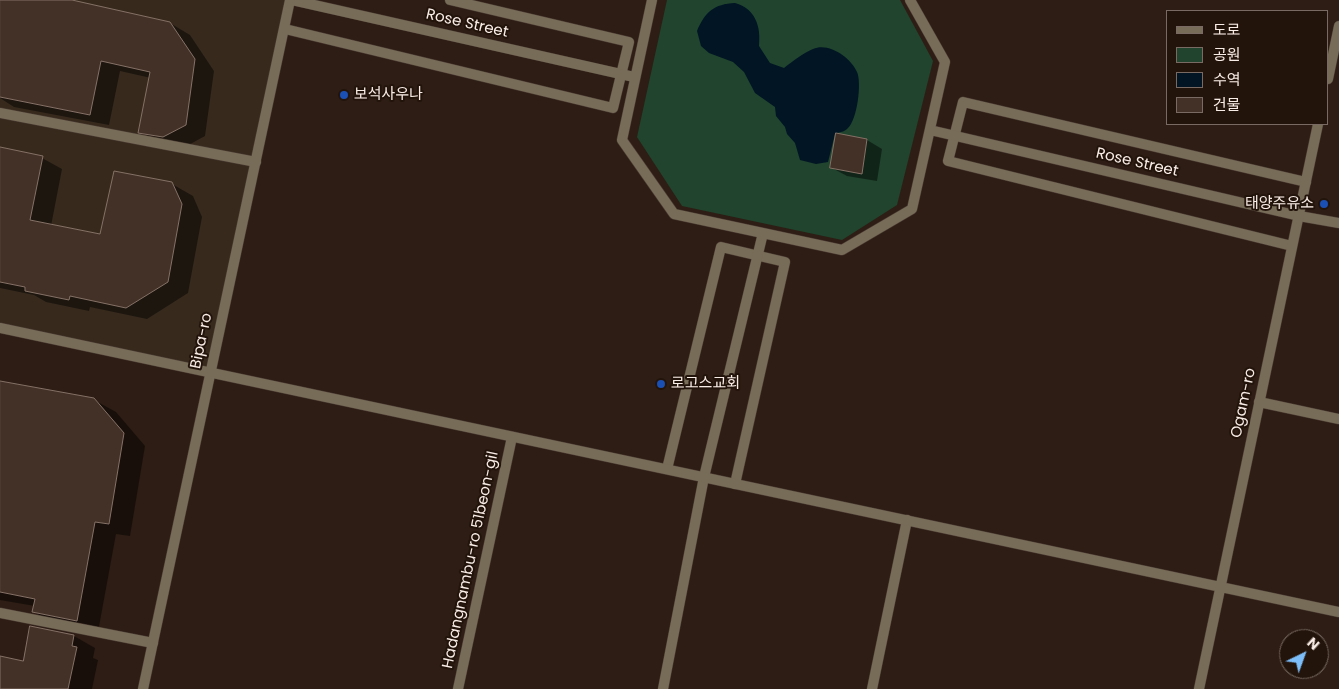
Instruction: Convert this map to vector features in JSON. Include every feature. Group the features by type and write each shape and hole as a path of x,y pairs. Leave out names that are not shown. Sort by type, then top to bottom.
{"street":[{"name":"Bipa-ro","path":"143,689 291,0"},
{"name":"Rose Street","path":"291,0 634,77"},
{"path":"285,29 613,108 629,42 450,0"},
{"path":"652,0 622,140 674,214 842,250 912,208 945,62 910,0"},
{"path":"1329,73 1339,26"},
{"path":"1292,246 948,161 963,102 1306,182"},
{"path":"0,113 256,162"},
{"name":"Ogam-ro","path":"1199,689 1318,125"},
{"name":"Rose Street","path":"930,130 1299,216 1339,223"},
{"path":"663,689 704,477 763,233"},
{"path":"667,469 721,247 785,262 735,484"},
{"path":"0,328 1339,612"},
{"path":"1259,402 1339,419"},
{"name":"Hadangnambu-ro 51beon-gil","path":"458,689 512,436"},
{"path":"872,689 907,520"},
{"path":"0,613 153,642"}],"shaded area":[{"path":"0,0 290,0 211,373 0,328"}],"green space":[{"path":"667,0 900,0 933,61 897,205 842,240 682,206 637,137"}],"water":[{"path":"735,3 748,10 756,20 759,32 759,46 770,63 784,68 798,57 819,47 839,53 850,62 857,72 859,84 858,101 854,117 848,128 835,134 828,162 816,164 800,160 795,143 776,116 775,107 755,93 744,72 733,62 709,53 701,46 697,31 703,19 716,7"}],"building":[{"path":"0,0 72,0 170,22 195,59 186,125 163,137 138,133 150,72 101,61 90,115 0,97"},
{"path":"836,133 867,139 862,174 830,168"},
{"path":"0,147 43,156 30,220 100,234 114,171 172,182 182,204 168,282 126,308 70,296 69,300 25,291 25,287 0,282"},
{"path":"0,381 94,398 124,433 109,524 95,522 77,621 32,612 35,599 0,592"},
{"path":"30,626 74,635 72,646 77,647 68,689 0,689 0,656 23,661"}],"place":[{"name":"보석사우나","path":"344,95"},
{"name":"태양주유소","path":"1324,204"},
{"name":"로고스교회","path":"661,384"}]}
